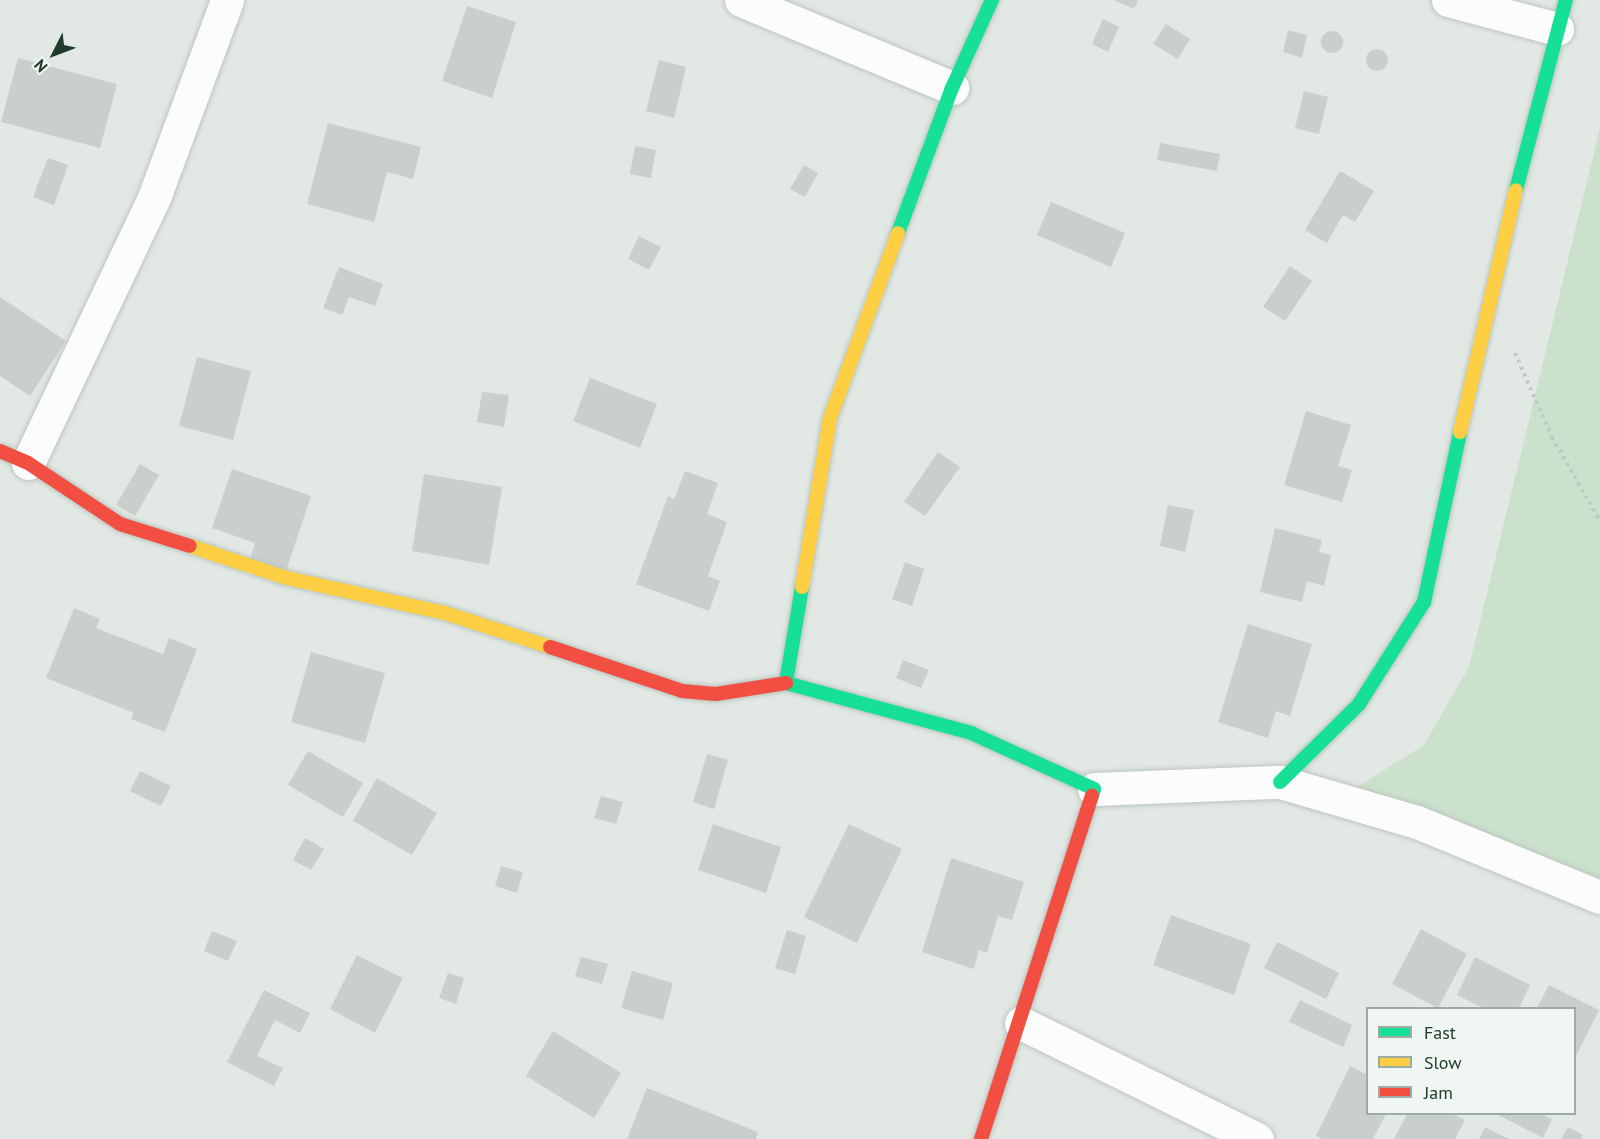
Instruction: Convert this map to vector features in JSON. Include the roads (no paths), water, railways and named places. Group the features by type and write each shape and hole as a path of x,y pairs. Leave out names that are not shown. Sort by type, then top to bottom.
{"street":[{"path":"227,0 154,195 14,457 120,524 287,578 445,613 682,691 726,693 786,683 971,733 1095,789 1280,782 1417,822 1600,897"},
{"path":"741,0 952,88"},
{"path":"786,683 830,418 952,88 992,0"},
{"path":"1280,782 1359,704 1424,602 1488,294 1562,15 1448,0"},
{"path":"981,1139 1021,1023 1095,789"},
{"path":"1021,1023 1257,1139"}]}
